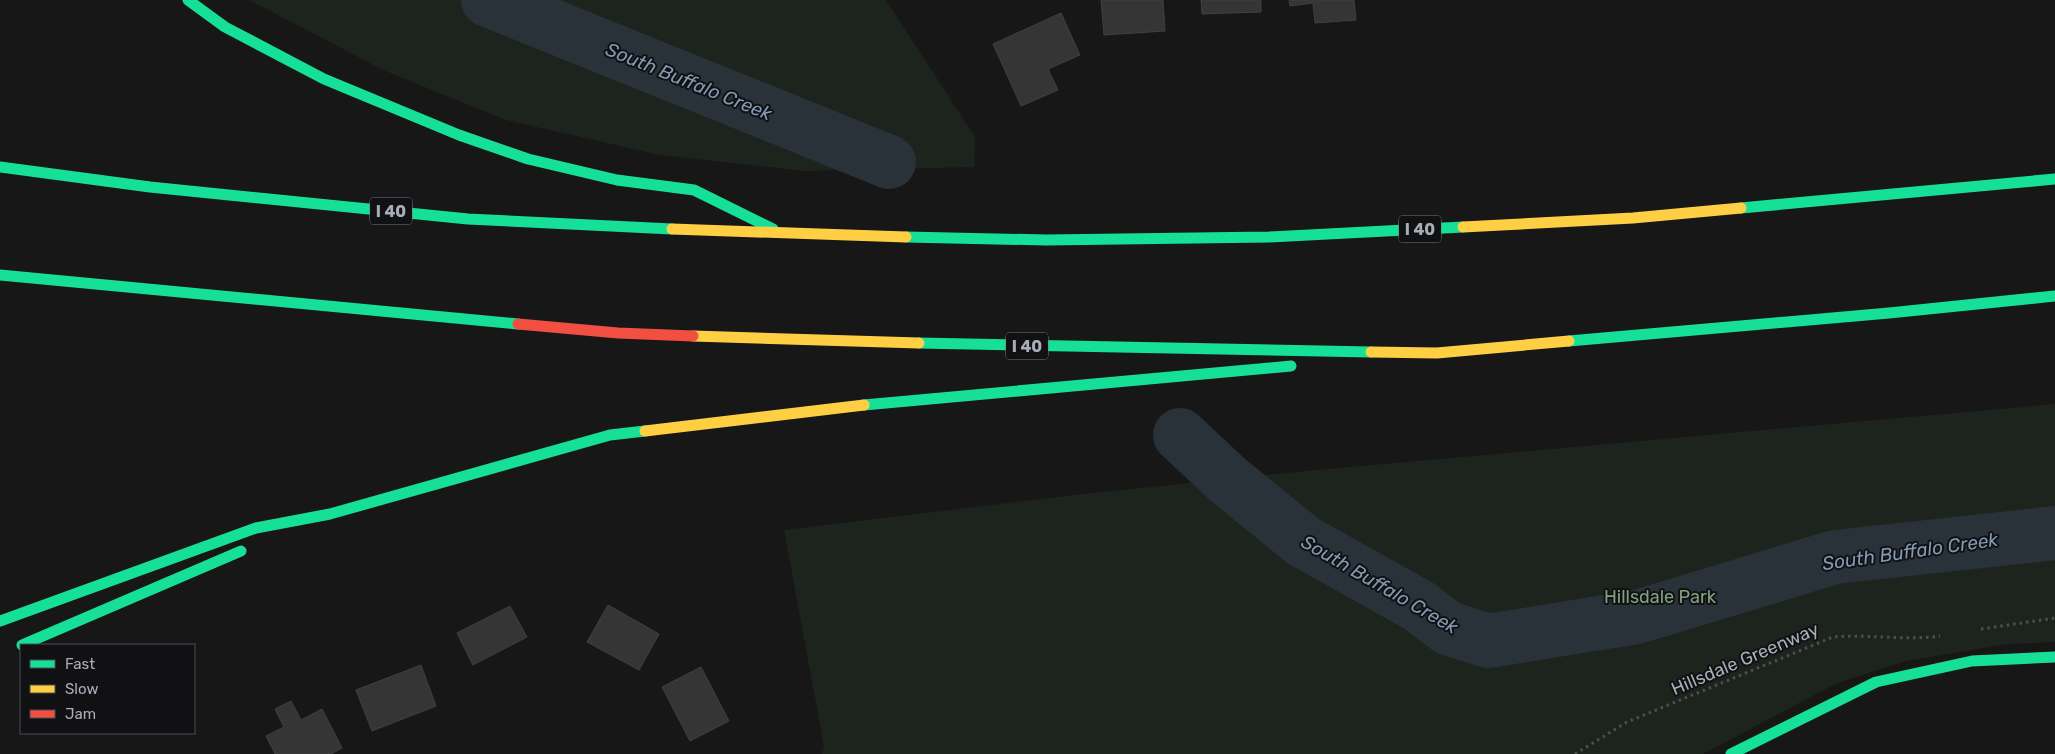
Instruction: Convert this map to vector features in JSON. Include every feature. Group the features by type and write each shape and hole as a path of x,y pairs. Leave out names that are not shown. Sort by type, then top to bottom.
{"main road":[{"path":"188,0 225,27 324,79 459,136 528,159 617,180 694,190 784,234"},
{"name":"I 40","path":"0,167 150,187 468,219 784,234 1046,240 1269,237 1634,218 2055,179"},
{"name":"I 40","path":"0,275 618,333 933,344 1438,352 1888,313 2055,296"},
{"path":"1320,363 1438,352"},
{"path":"0,621 256,528 330,514 610,435 913,399 1301,365"},
{"path":"276,537 330,514"},
{"path":"25,644 248,548"},
{"path":"1731,754 1876,682 1972,661 2055,656"}],"path":[{"path":"1976,630 2055,618"},
{"name":"Hillsdale Greenway","path":"1575,754 1628,722 1833,637 1859,635 1919,639 1947,635"}],"green space":[{"path":"249,0 886,0 975,137 974,167 804,171 660,155 506,120 383,70"},
{"name":"Hillsdale Park","path":"2055,404 2055,642 2007,644 1906,661 1837,683 1703,754 822,754 824,746 784,530 1083,494 1317,470"}],"building":[{"path":"1101,0 1163,0 1165,31 1104,35"},
{"path":"1201,0 1261,0 1261,12 1202,14"},
{"path":"1289,0 1354,0 1356,20 1315,23 1313,3 1290,6"},
{"path":"1061,13 1080,55 1048,69 1058,90 1021,106 993,44"},
{"path":"608,605 659,634 639,670 587,642"},
{"path":"510,606 527,637 473,665 457,633"},
{"path":"421,665 436,706 372,731 356,690"},
{"path":"701,667 729,721 690,741 662,687"},
{"path":"291,701 301,720 322,709 342,748 331,754 275,754 266,736 284,727 275,709"}],"waterway":[{"name":"South Buffalo Creek","path":"488,0 889,162"},
{"name":"South Buffalo Creek","path":"1180,435 1228,480 1303,541 1419,606 1448,628 1488,641 1637,617 1835,557 2055,533"}],"traffic: fast":[{"path":"188,0 225,27 324,79 459,135 528,159 617,180 694,190 773,229"},
{"path":"0,167 150,187 468,219 672,229"},
{"path":"1741,208 2055,179"},
{"path":"906,237 1046,240 1269,237 1463,227"},
{"path":"0,275 518,324"},
{"path":"1569,341 1889,313 2055,296"},
{"path":"919,343 1371,352"},
{"path":"864,405 1291,366"},
{"path":"0,621 256,528 330,514 610,435 645,431"},
{"path":"24,644 241,551"},
{"path":"1731,754 1876,682 1972,661 2055,657"}],"traffic: slow":[{"path":"1463,227 1633,218 1741,208"},
{"path":"672,229 906,237"},
{"path":"693,336 919,343"},
{"path":"1371,352 1437,353 1569,341"},
{"path":"645,431 864,405"}],"traffic: jam":[{"path":"518,324 618,333 693,336"}]}
